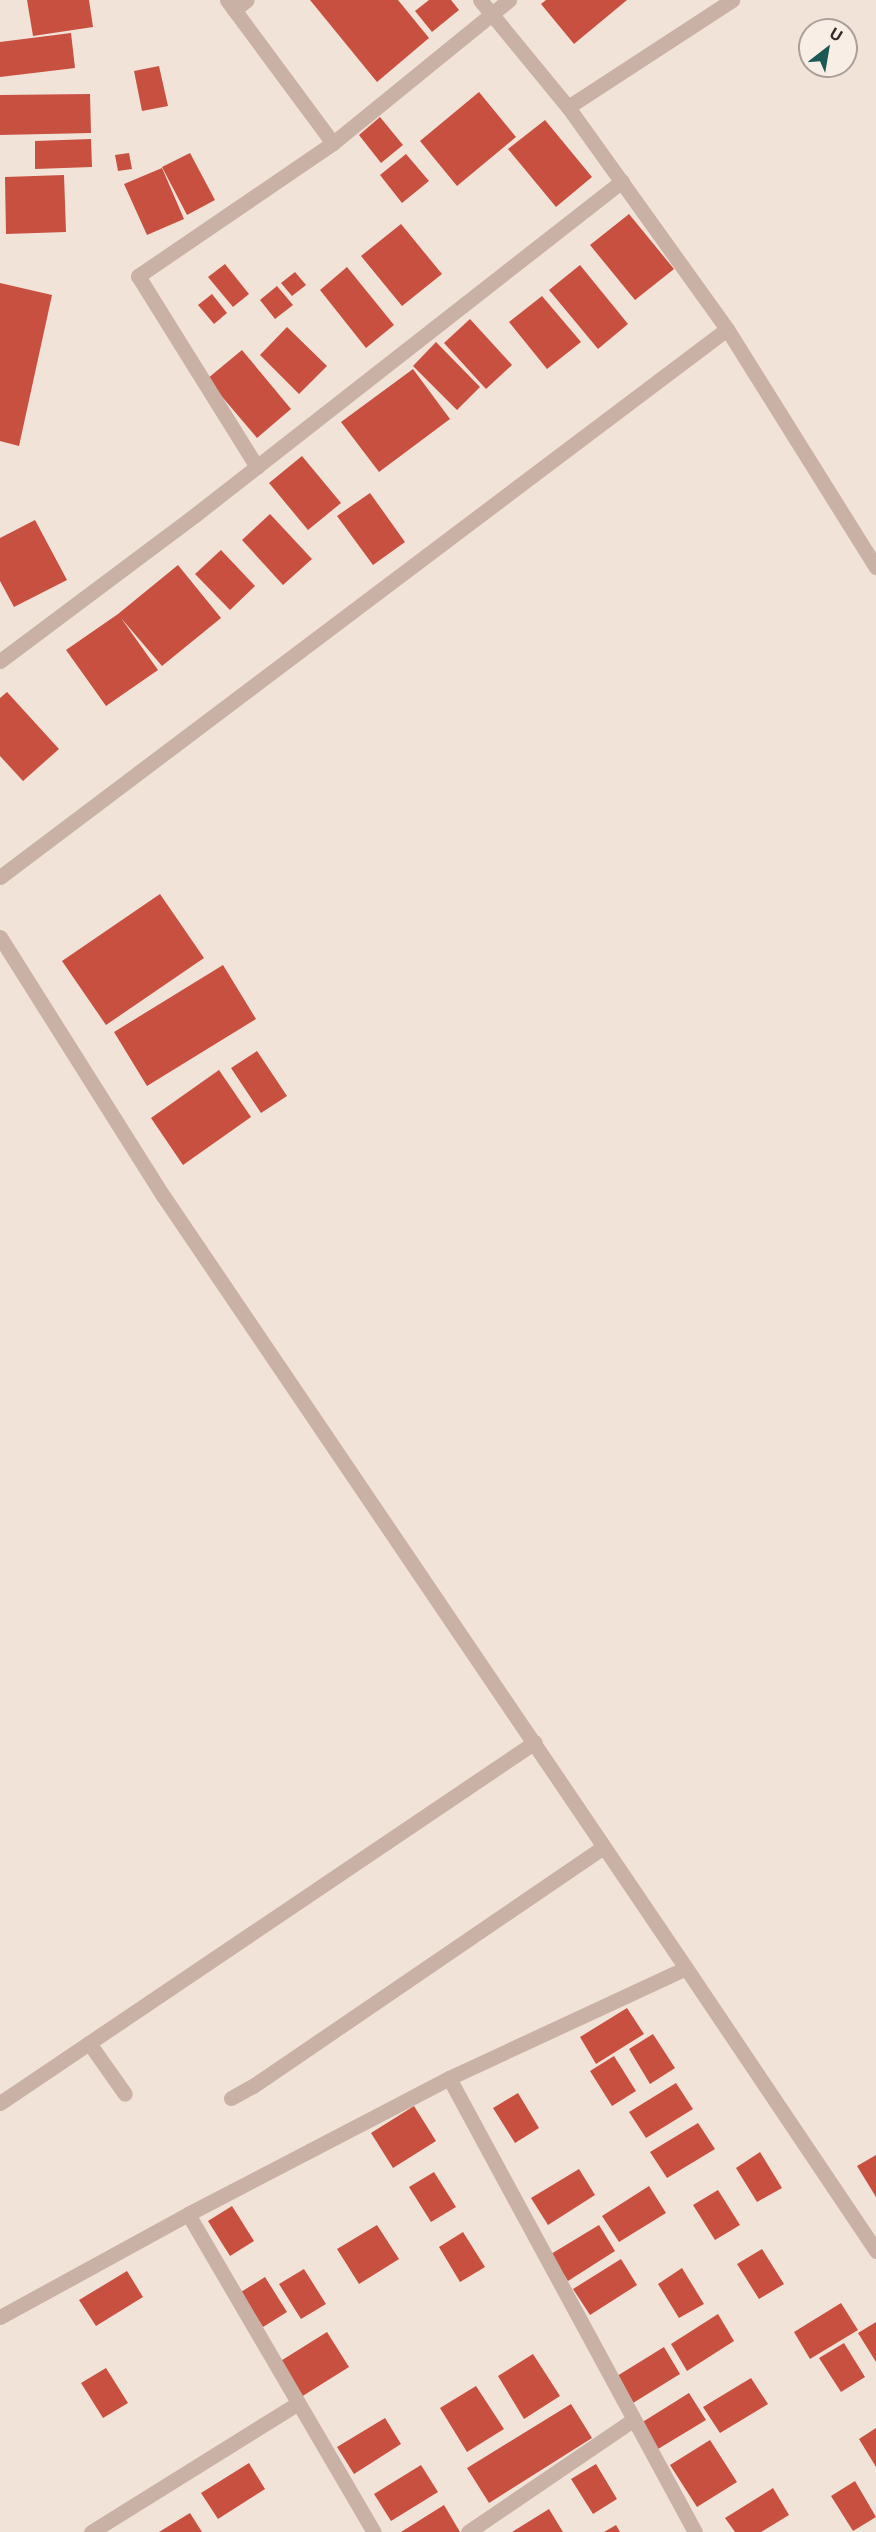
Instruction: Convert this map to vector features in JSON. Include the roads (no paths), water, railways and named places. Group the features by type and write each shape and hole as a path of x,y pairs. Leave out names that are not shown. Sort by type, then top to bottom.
{"street":[{"path":"247,0 231,5 333,143"},
{"path":"480,0 568,107 727,329 876,567"},
{"path":"257,467 138,276 333,143 509,0"},
{"path":"568,107 732,0"},
{"path":"0,661 257,467 622,181"},
{"path":"0,877 727,329"},
{"path":"0,937 164,1197 535,1742 602,1848 686,1968 876,2251"},
{"path":"0,2103 535,1742"},
{"path":"231,2098 253,2086 602,1848"},
{"path":"0,2317 188,2214 449,2078 686,1968"},
{"path":"89,2043 125,2094"},
{"path":"449,2078 695,2532"},
{"path":"188,2214 297,2404 374,2532"},
{"path":"91,2532 297,2404"},
{"path":"468,2532 633,2420"}]}
